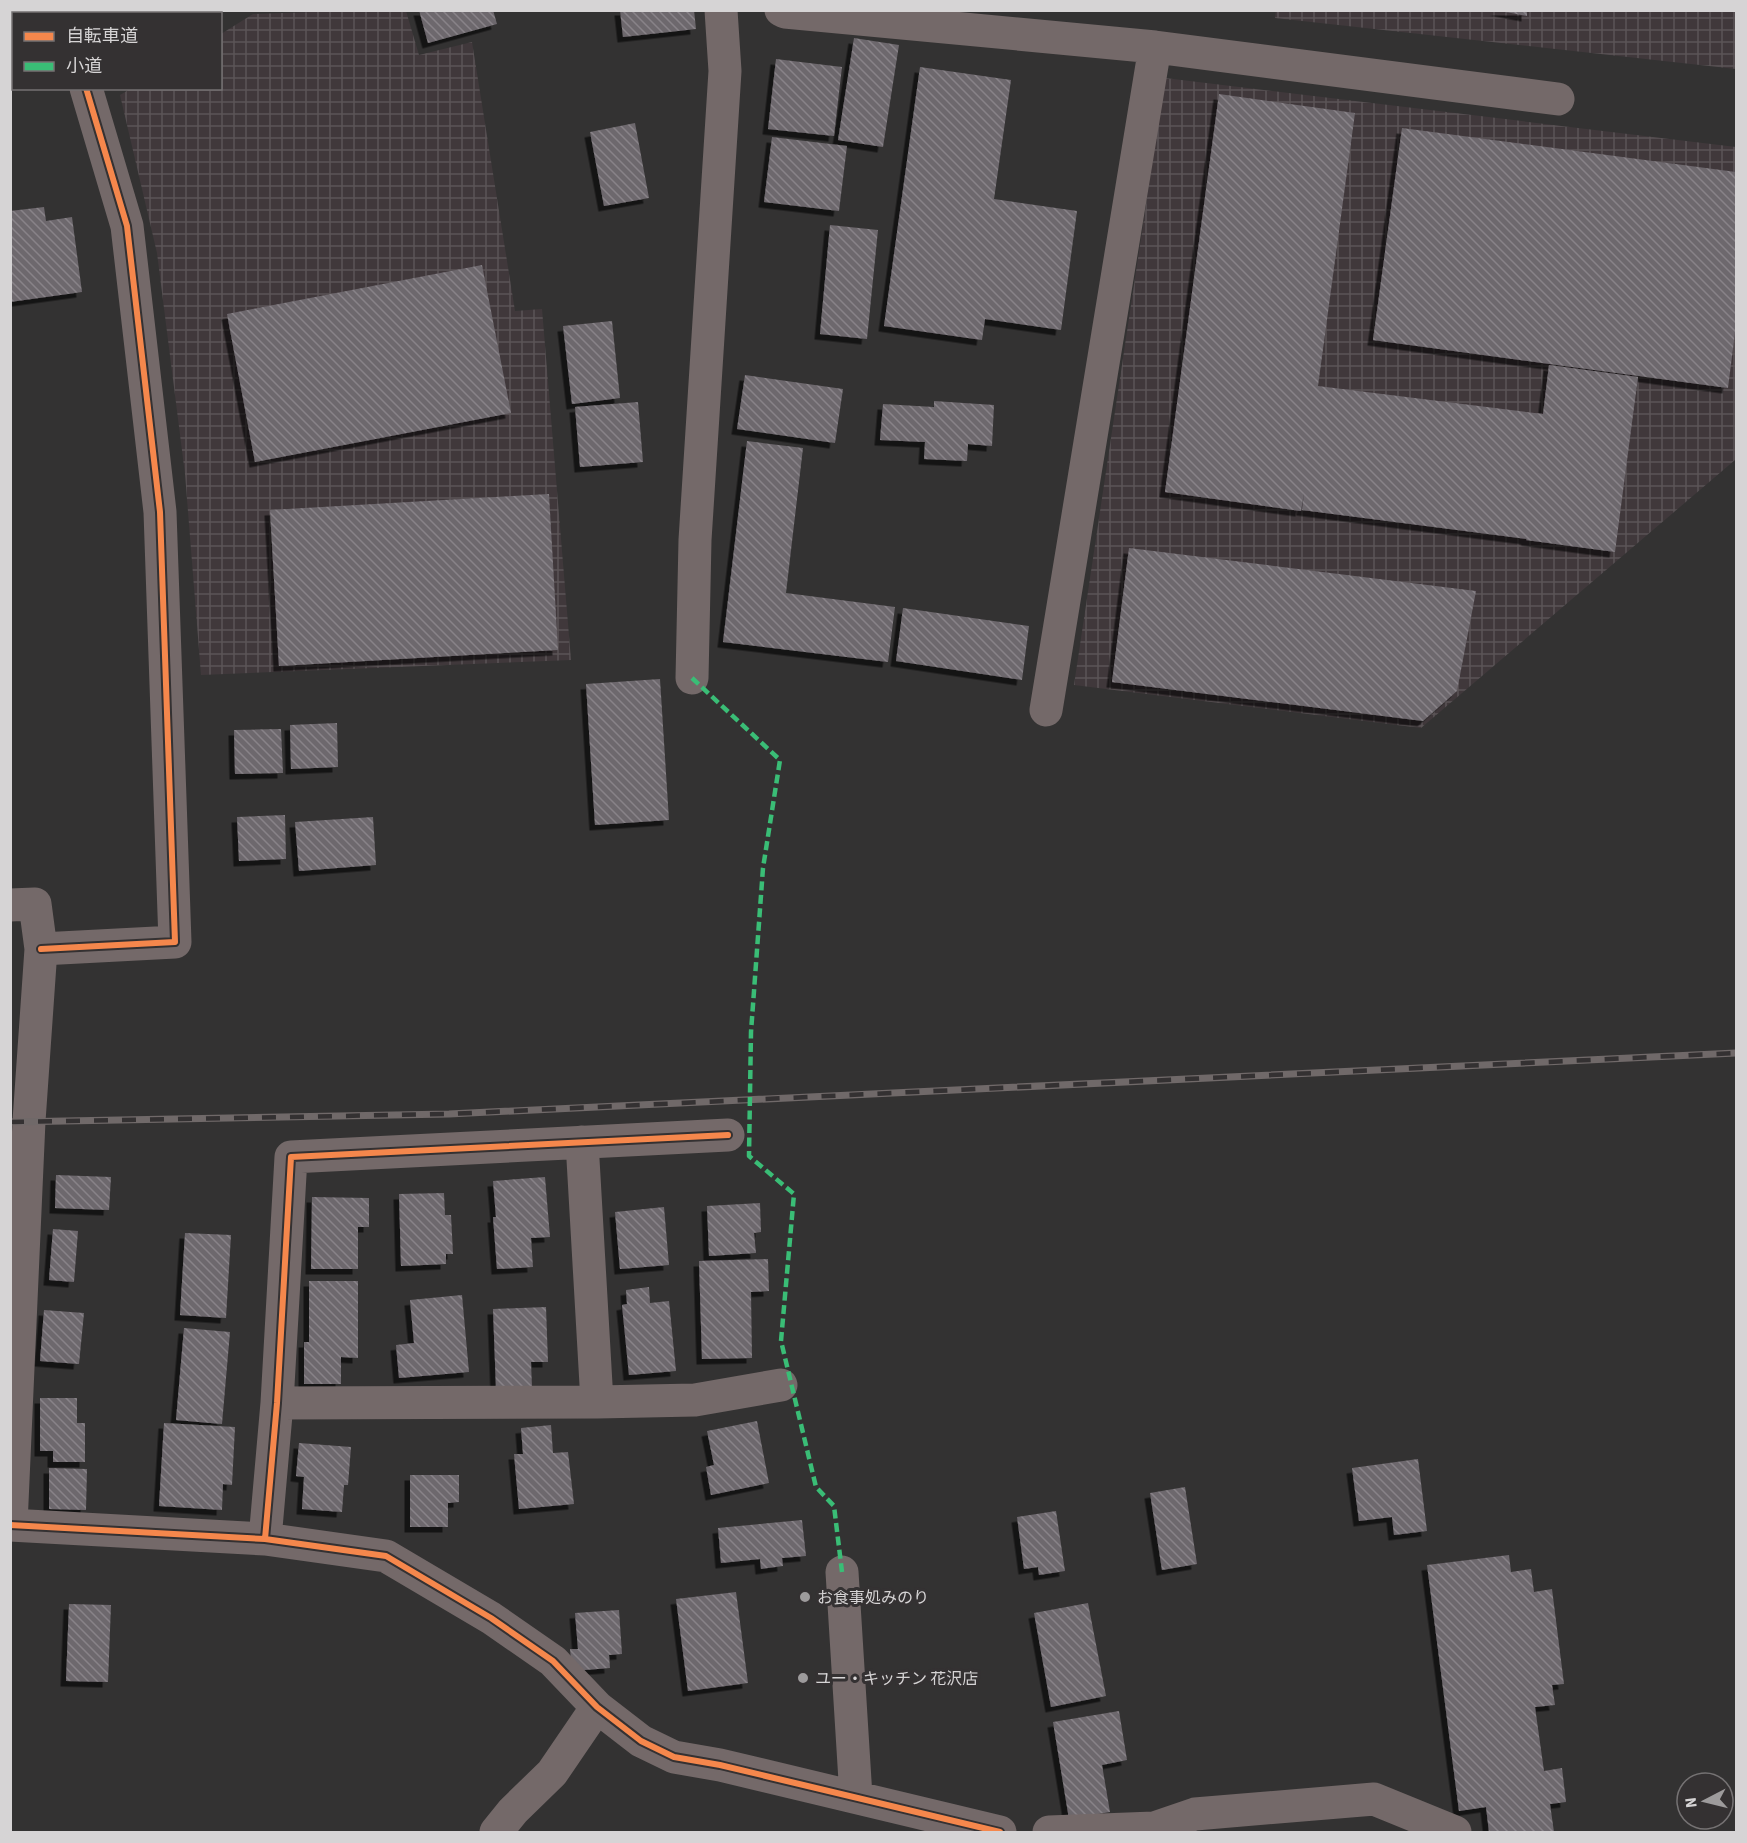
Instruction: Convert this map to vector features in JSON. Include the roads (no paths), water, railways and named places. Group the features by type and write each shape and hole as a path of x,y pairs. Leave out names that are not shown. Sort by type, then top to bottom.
{"street":[{"path":"692,678 695,540 725,71 721,10"},
{"path":"781,10 797,14 1155,47 1558,99"},
{"path":"1046,710 1155,47"},
{"path":"41,949 174,942 160,512 127,226 87,90"},
{"path":"10,905 35,904 41,949 28,1121 11,1525 265,1539 386,1556 491,1618 553,1661 597,1707 641,1742 674,1757 720,1765 1000,1833"},
{"path":"265,1539 277,1403 291,1156 728,1135"},
{"path":"582,1142 597,1402"},
{"path":"277,1403 695,1400 781,1385"},
{"path":"842,1572 856,1797"},
{"path":"496,1833 513,1811 552,1773 597,1707"},
{"path":"1049,1833 1154,1828 1195,1814 1374,1799 1455,1833"}],"railway":[{"path":"10,1122 449,1114 1736,1053"}],"place":[{"name":"お食事処みのり","path":"805,1597"},
{"name":"ユー・キッチン 花沢店","path":"803,1678"}]}
